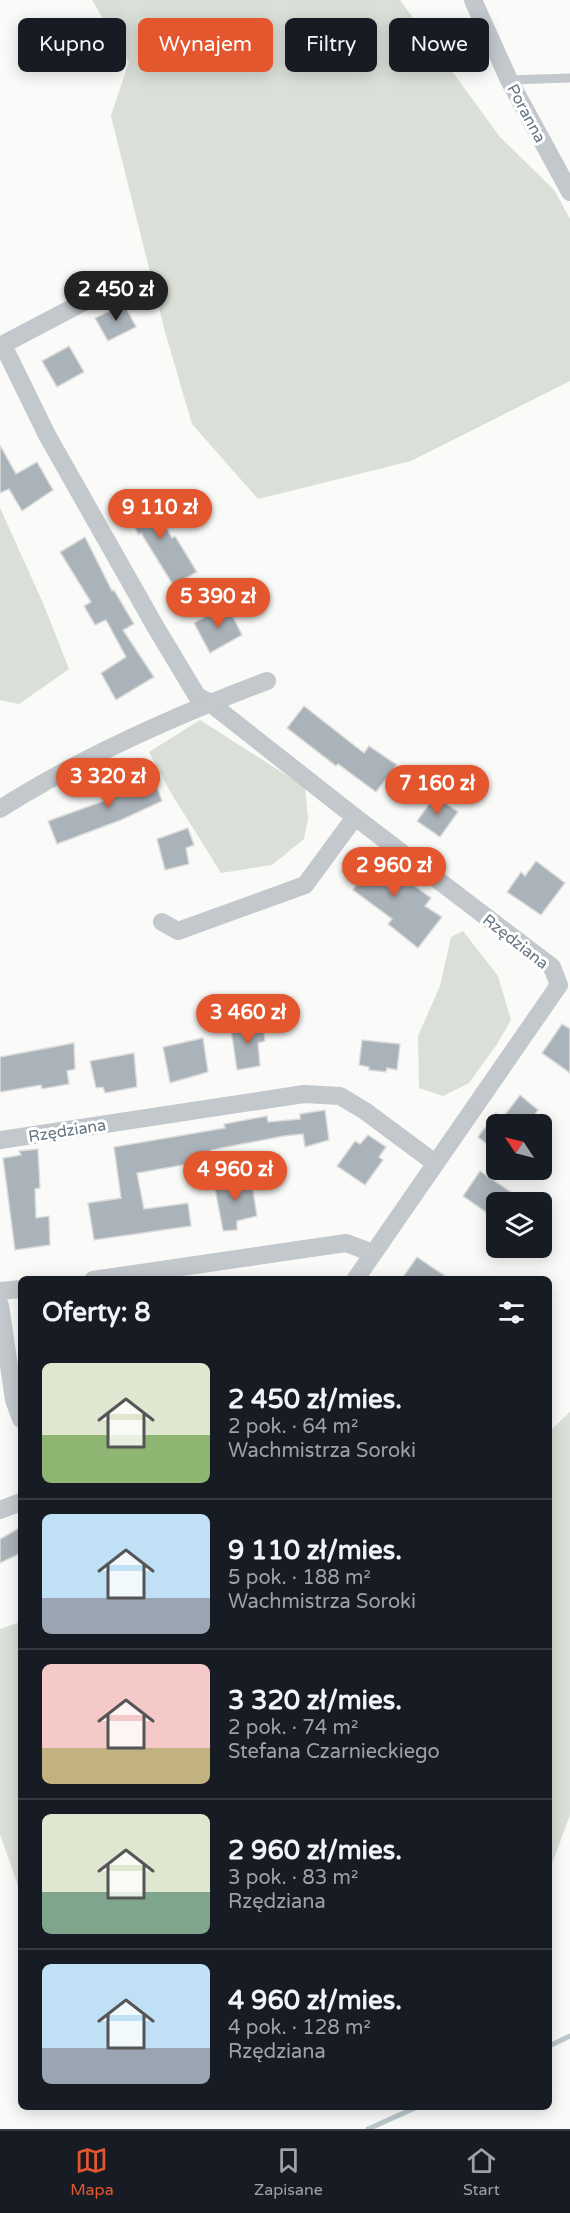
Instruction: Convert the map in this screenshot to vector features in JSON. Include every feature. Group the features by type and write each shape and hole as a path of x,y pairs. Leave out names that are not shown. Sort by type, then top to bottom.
{"street":[{"name":"Poranna","path":"473,0 509,80 570,192"},
{"path":"2,345 120,283"},
{"name":"Rzędziana","path":"2,345 47,435 197,696 210,703 552,967 559,985 358,1276"},
{"path":"0,809 69,768 210,703 267,681"},
{"path":"162,922 178,931 304,885 355,817"},
{"name":"Rzędziana","path":"0,1140 304,1094 340,1096 365,1111 435,1163"},
{"path":"120,1276 346,1243 373,1253"},
{"path":"0,1291 18,1289"},
{"path":"0,1305 12,1390 18,1409"},
{"path":"0,1510 18,1503"}],"lane":[{"path":"509,80 570,78"}],"shaded area":[{"path":"92,0 400,0 413,18 389,18 389,72 453,72 500,137 555,191 570,219 570,381 411,461 258,499 192,424 165,332 111,116 129,62 126,57 126,18 103,18"},
{"path":"0,508 43,603 69,669 19,704 0,700"},
{"path":"200,720 305,787 308,819 304,839 272,865 221,873 171,793 149,752"},
{"path":"463,931 498,976 511,1020 469,1083 443,1096 419,1088 418,1036 440,986 451,937"},
{"path":"570,1412 570,1815 552,1864 552,1429"},
{"path":"18,1623 18,1885 0,1834 0,1629"}],"building":[{"path":"124,304 136,327 108,341 95,318"},
{"path":"69,346 84,372 57,387 42,361"},
{"path":"0,445 16,474 37,462 53,490 22,511 9,489 0,493"},
{"path":"143,494 152,510 155,508 172,538 175,536 197,572 173,585 122,506"},
{"path":"85,537 112,591 114,590 134,624 123,630 154,677 116,700 101,673 126,657 106,620 95,625 84,606 91,602 60,552"},
{"path":"227,605 242,635 210,653 194,623"},
{"path":"304,706 364,753 369,746 397,765 376,792 338,764 336,766 287,728"},
{"path":"151,771 162,801 121,820 57,844 48,821 112,798 109,790"},
{"path":"435,796 458,812 440,837 417,821"},
{"path":"188,828 194,845 186,848 189,864 165,870 157,839"},
{"path":"356,854 370,864 375,857 431,898 425,906 442,917 418,948 388,924 392,919 353,890 358,883 342,871"},
{"path":"536,861 565,883 541,915 507,892 521,872 525,876"},
{"path":"263,1023 265,1041 258,1043 260,1066 237,1070 231,1029"},
{"path":"562,1024 570,1029 570,1073 542,1053"},
{"path":"203,1038 208,1072 170,1083 163,1047"},
{"path":"362,1040 400,1044 397,1070 387,1068 386,1072 369,1070 369,1067 359,1065"},
{"path":"74,1043 75,1069 67,1071 69,1084 42,1089 41,1085 0,1092 0,1057"},
{"path":"134,1053 137,1087 105,1093 103,1087 96,1088 90,1061"},
{"path":"520,1095 538,1110 535,1114 505,1114"},
{"path":"325,1110 329,1140 305,1147 303,1134 284,1136 211,1150 212,1160 137,1173 144,1209 188,1203 191,1226 94,1240 88,1203 121,1198 114,1147 225,1128 224,1124 267,1116 268,1122 300,1119 300,1114"},
{"path":"486,1126 486,1143 478,1137"},
{"path":"368,1135 386,1147 379,1157 383,1160 365,1185 337,1166 355,1141 360,1144"},
{"path":"38,1149 40,1188 35,1189 36,1218 49,1216 50,1245 15,1250 3,1158 21,1155 19,1151"},
{"path":"480,1171 486,1175 486,1180 493,1180 511,1192 486,1192 486,1212 463,1196"},
{"path":"251,1177 257,1216 237,1221 237,1230 223,1231 214,1183"},
{"path":"417,1257 445,1276 404,1276"},
{"path":"18,1529 18,1554 0,1563 0,1539"}],"waterway":[{"path":"552,2045 570,2036"},
{"path":"368,2129 411,2110"}]}
